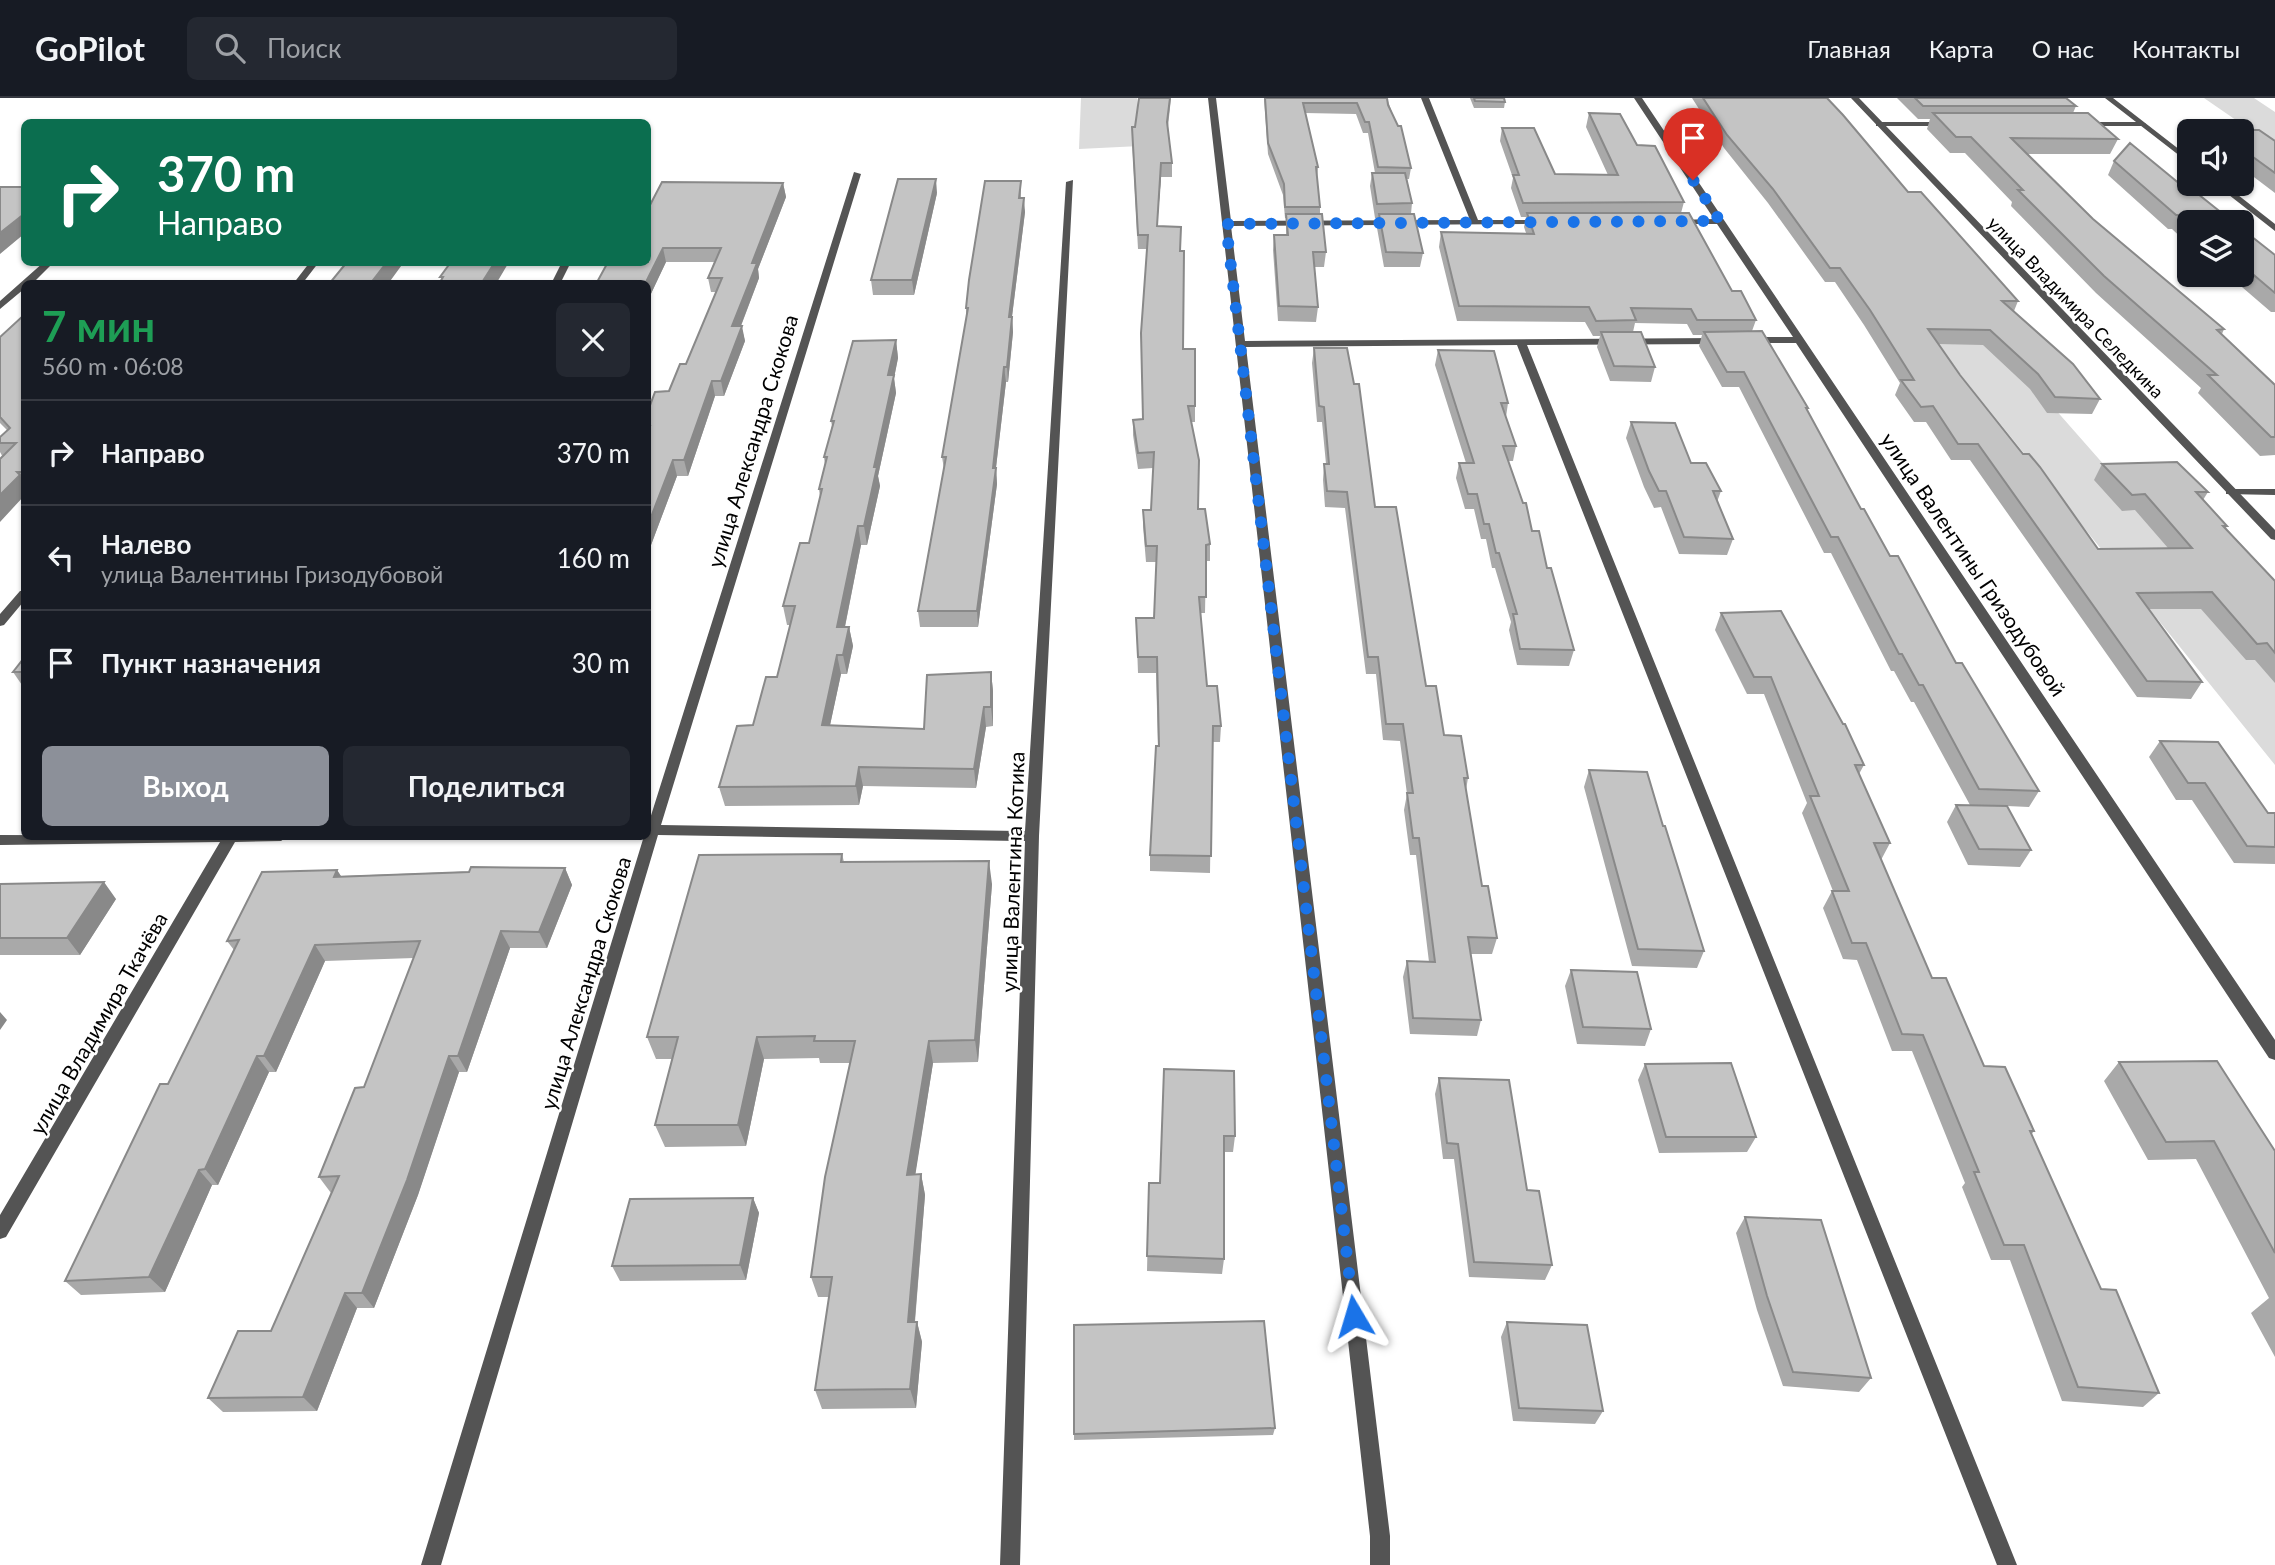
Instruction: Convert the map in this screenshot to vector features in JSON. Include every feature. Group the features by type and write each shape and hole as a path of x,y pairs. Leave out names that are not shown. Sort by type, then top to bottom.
{"street":[{"path":"1212,98 1378,1522 1380,1565"},
{"path":"1425,98 1475,223"},
{"name":"улица Валентины Гризодубовой","path":"1638,98 2275,1053"},
{"name":"улица Владимира Селедкина","path":"1854,98 2275,537"},
{"path":"2109,98 2177,152"},
{"path":"1880,124 1962,124"},
{"path":"2073,124 2141,124"},
{"name":"улица Александра Скокова","path":"651,827 857,174"},
{"name":"улица Валентина Котика","path":"1010,1565 1032,836 1070,182"},
{"path":"2234,196 2275,228"},
{"path":"1666,222 1720,221"},
{"path":"1226,224 1556,222"},
{"path":"30,280 45,266"},
{"path":"299,280 312,266"},
{"path":"0,306 21,288"},
{"path":"1240,344 1799,340"},
{"path":"1521,342 2007,1565"},
{"path":"2230,492 2275,492"},
{"path":"0,622 21,598"},
{"path":"651,830 1032,836"},
{"path":"0,839 21,839"},
{"name":"улица Владимира Ткачёва","path":"0,1231 229,840"},
{"name":"улица Александра Скокова","path":"431,1565 647,840"}],"shaded area":[{"path":"1081,98 1137,98 1140,146 1079,149"},
{"path":"1738,98 1781,98 2275,659 2275,765"},
{"path":"2204,98 2254,98 2275,112 2275,147 2254,133 2254,119 2234,119"}],"building":[{"path":"1139,98 1170,98 1167,122 1172,163 1161,163 1157,226 1181,227 1180,251 1184,251 1183,349 1195,349 1195,406 1188,406 1199,460 1198,509 1205,509 1210,544 1206,545 1206,597 1199,597 1207,686 1217,686 1221,726 1213,726 1211,856 1150,855 1156,746 1159,746 1157,657 1138,657 1136,618 1154,618 1157,546 1146,546 1143,510 1151,510 1154,452 1138,453 1133,420 1143,419 1141,333 1148,235 1138,235 1132,127 1135,127"},
{"path":"1265,98 1387,98 1398,126 1401,126 1411,168 1378,167 1369,122 1365,122 1357,103 1303,103 1318,167 1320,207 1285,207 1284,184 1268,143"},
{"path":"1474,98 1504,98 1505,102 1475,101"},
{"path":"1703,98 1827,98 1908,192 1921,192 2018,301 2002,301 2073,364 2100,399 2055,397 2038,374 1990,330 1928,329 1960,375 2023,454 2029,454 2040,467 2098,549 2192,548 2145,494 2132,495 2102,464 2177,462 2208,492 2196,492 2227,526 2223,526 2275,581 2275,653 2267,643 2257,644 2212,592 2137,593 2202,682 2147,681 1978,444 1958,444 1933,406 1921,407 1901,380 1914,380 1870,310 1840,268 1830,268 1773,189 1727,135"},
{"path":"1915,98 2066,98 2076,106 1923,106"},
{"path":"1589,113 1620,114 1637,145 1655,146 1684,202 1523,203 1513,175 1519,175 1502,128 1534,128 1555,174 1618,175"},
{"path":"1933,113 2088,113 2118,139 2011,138 2093,219 2224,329 2217,330 2275,385 2275,437 2271,437 2208,375 2217,375 2104,276 2018,190 2023,190 1971,137 1956,137"},
{"path":"2254,130 2259,130 2275,141 2275,173 2254,158"},
{"path":"2130,143 2177,182 2177,196 2200,196 2218,210 2177,210 2176,215 2114,161"},
{"path":"1372,173 1405,173 1412,203 1377,204"},
{"path":"898,179 936,179 912,280 871,280"},
{"path":"985,181 1021,181 1019,198 1024,198 1009,317 1012,317 1007,367 1004,367 993,468 996,468 977,611 918,611 946,457 942,457 968,308 969,280"},
{"path":"662,182 783,183 752,263 757,263 732,326 742,326 721,381 712,381 684,460 673,460 651,517 651,403 655,392 669,391 680,364 686,364 722,278 708,278 721,248 663,248 647,280 598,280 606,266 651,266 651,203"},
{"path":"0,187 21,187 21,216 0,233"},
{"path":"1527,213 1689,213 1732,291 1741,291 1756,320 1697,320 1691,309 1631,308 1636,320 1596,321 1589,307 1459,306 1441,232 1534,234"},
{"path":"1286,214 1322,214 1326,252 1313,252 1318,307 1279,306 1274,235 1288,235"},
{"path":"1379,214 1414,214 1423,253 1386,252"},
{"path":"2254,238 2275,255 2275,293 2254,275"},
{"path":"344,266 384,266 373,280 332,280"},
{"path":"448,266 492,266 484,280 441,280 443,277 440,277"},
{"path":"21,318 21,472 17,472 20,475 0,495 0,459 16,443 0,443 0,437 10,428 0,417 0,337"},
{"path":"1762,331 1808,408 1861,509 1864,509 1890,556 1898,556 1956,663 1962,663 2039,791 1979,789 1923,685 1919,685 1902,654 1899,654 1838,537 1831,537 1744,372 1727,372 1704,332"},
{"path":"1601,332 1641,332 1655,367 1614,366"},
{"path":"896,340 888,375 894,375 874,467 877,467 864,526 858,526 837,627 849,627 843,655 837,655 822,725 924,729 927,675 991,672 991,707 984,707 974,769 859,767 856,786 719,787 737,726 753,725 766,677 777,677 795,606 783,606 800,543 809,543 822,489 819,489 827,457 824,457 834,421 831,421 853,341"},
{"path":"1314,348 1347,348 1354,384 1359,384 1375,507 1396,507 1426,686 1436,686 1444,735 1461,736 1468,778 1464,778 1482,886 1488,886 1497,938 1468,937 1481,1020 1413,1018 1407,961 1435,962 1419,838 1413,838 1407,793 1413,793 1403,724 1386,724 1378,657 1368,657 1347,492 1327,491 1324,464 1329,464 1324,407 1319,406"},
{"path":"1438,350 1494,351 1508,403 1501,403 1516,446 1503,446 1523,503 1526,503 1532,531 1539,531 1547,568 1551,568 1574,650 1520,649 1513,614 1517,614 1499,553 1496,553 1489,524 1484,524 1477,494 1468,494 1459,463 1474,463"},
{"path":"1631,422 1675,423 1691,463 1706,463 1721,491 1713,491 1733,539 1684,537 1666,491 1659,491 1649,471"},
{"path":"1781,611 1845,724 1864,765 1855,765 1890,843 1874,843 1932,978 1946,978 1984,1066 2005,1067 2034,1131 2030,1131 2101,1289 2116,1290 2159,1393 2078,1387 2024,1245 2004,1245 1974,1172 1979,1172 1923,1035 1902,1034 1866,943 1852,943 1832,891 1849,891 1810,796 1819,796 1771,677 1754,677 1721,613"},
{"path":"21,662 21,672 13,672"},
{"path":"2160,741 2218,742 2268,813 2275,813 2275,847 2247,846 2205,783 2188,783"},
{"path":"1589,770 1647,772 1704,951 1638,949"},
{"path":"1956,805 2007,806 2031,850 1979,849"},
{"path":"842,854 841,862 989,861 975,1040 929,1041 907,1175 921,1174 908,1322 917,1322 910,1389 815,1390 832,1277 811,1277 825,1177 855,1041 814,1041 815,1036 757,1037 738,1125 655,1125 678,1037 647,1037 699,855"},
{"path":"471,867 565,868 539,932 501,931 458,1056 449,1056 407,1180 362,1293 345,1293 303,1397 208,1398 238,1331 271,1331 339,1176 319,1177 355,1088 364,1087 420,941 315,945 264,1056 257,1056 205,1169 199,1170 149,1277 65,1281 160,1084 168,1084 239,940 227,941 262,872 337,870 334,877 469,872"},
{"path":"104,882 67,938 0,938 0,884"},
{"path":"1571,970 1637,972 1651,1029 1583,1027"},
{"path":"2217,1061 2275,1151 2275,1253 2214,1141 2166,1142 2119,1062"},
{"path":"1731,1063 1756,1137 1666,1137 1645,1064"},
{"path":"1164,1069 1234,1071 1235,1136 1224,1136 1224,1259 1147,1256 1149,1183 1160,1183"},
{"path":"1439,1078 1509,1080 1527,1190 1539,1191 1552,1265 1474,1262 1458,1144 1447,1143"},
{"path":"753,1198 740,1265 612,1266 630,1199"},
{"path":"1745,1217 1821,1220 1871,1378 1793,1372 1767,1296"},
{"path":"1264,1321 1275,1428 1074,1434 1074,1325"},
{"path":"1507,1322 1587,1325 1603,1411 1519,1408"}],"route":[{"path":"1354,1316 1226,224 1720,221 1693,180"}]}
